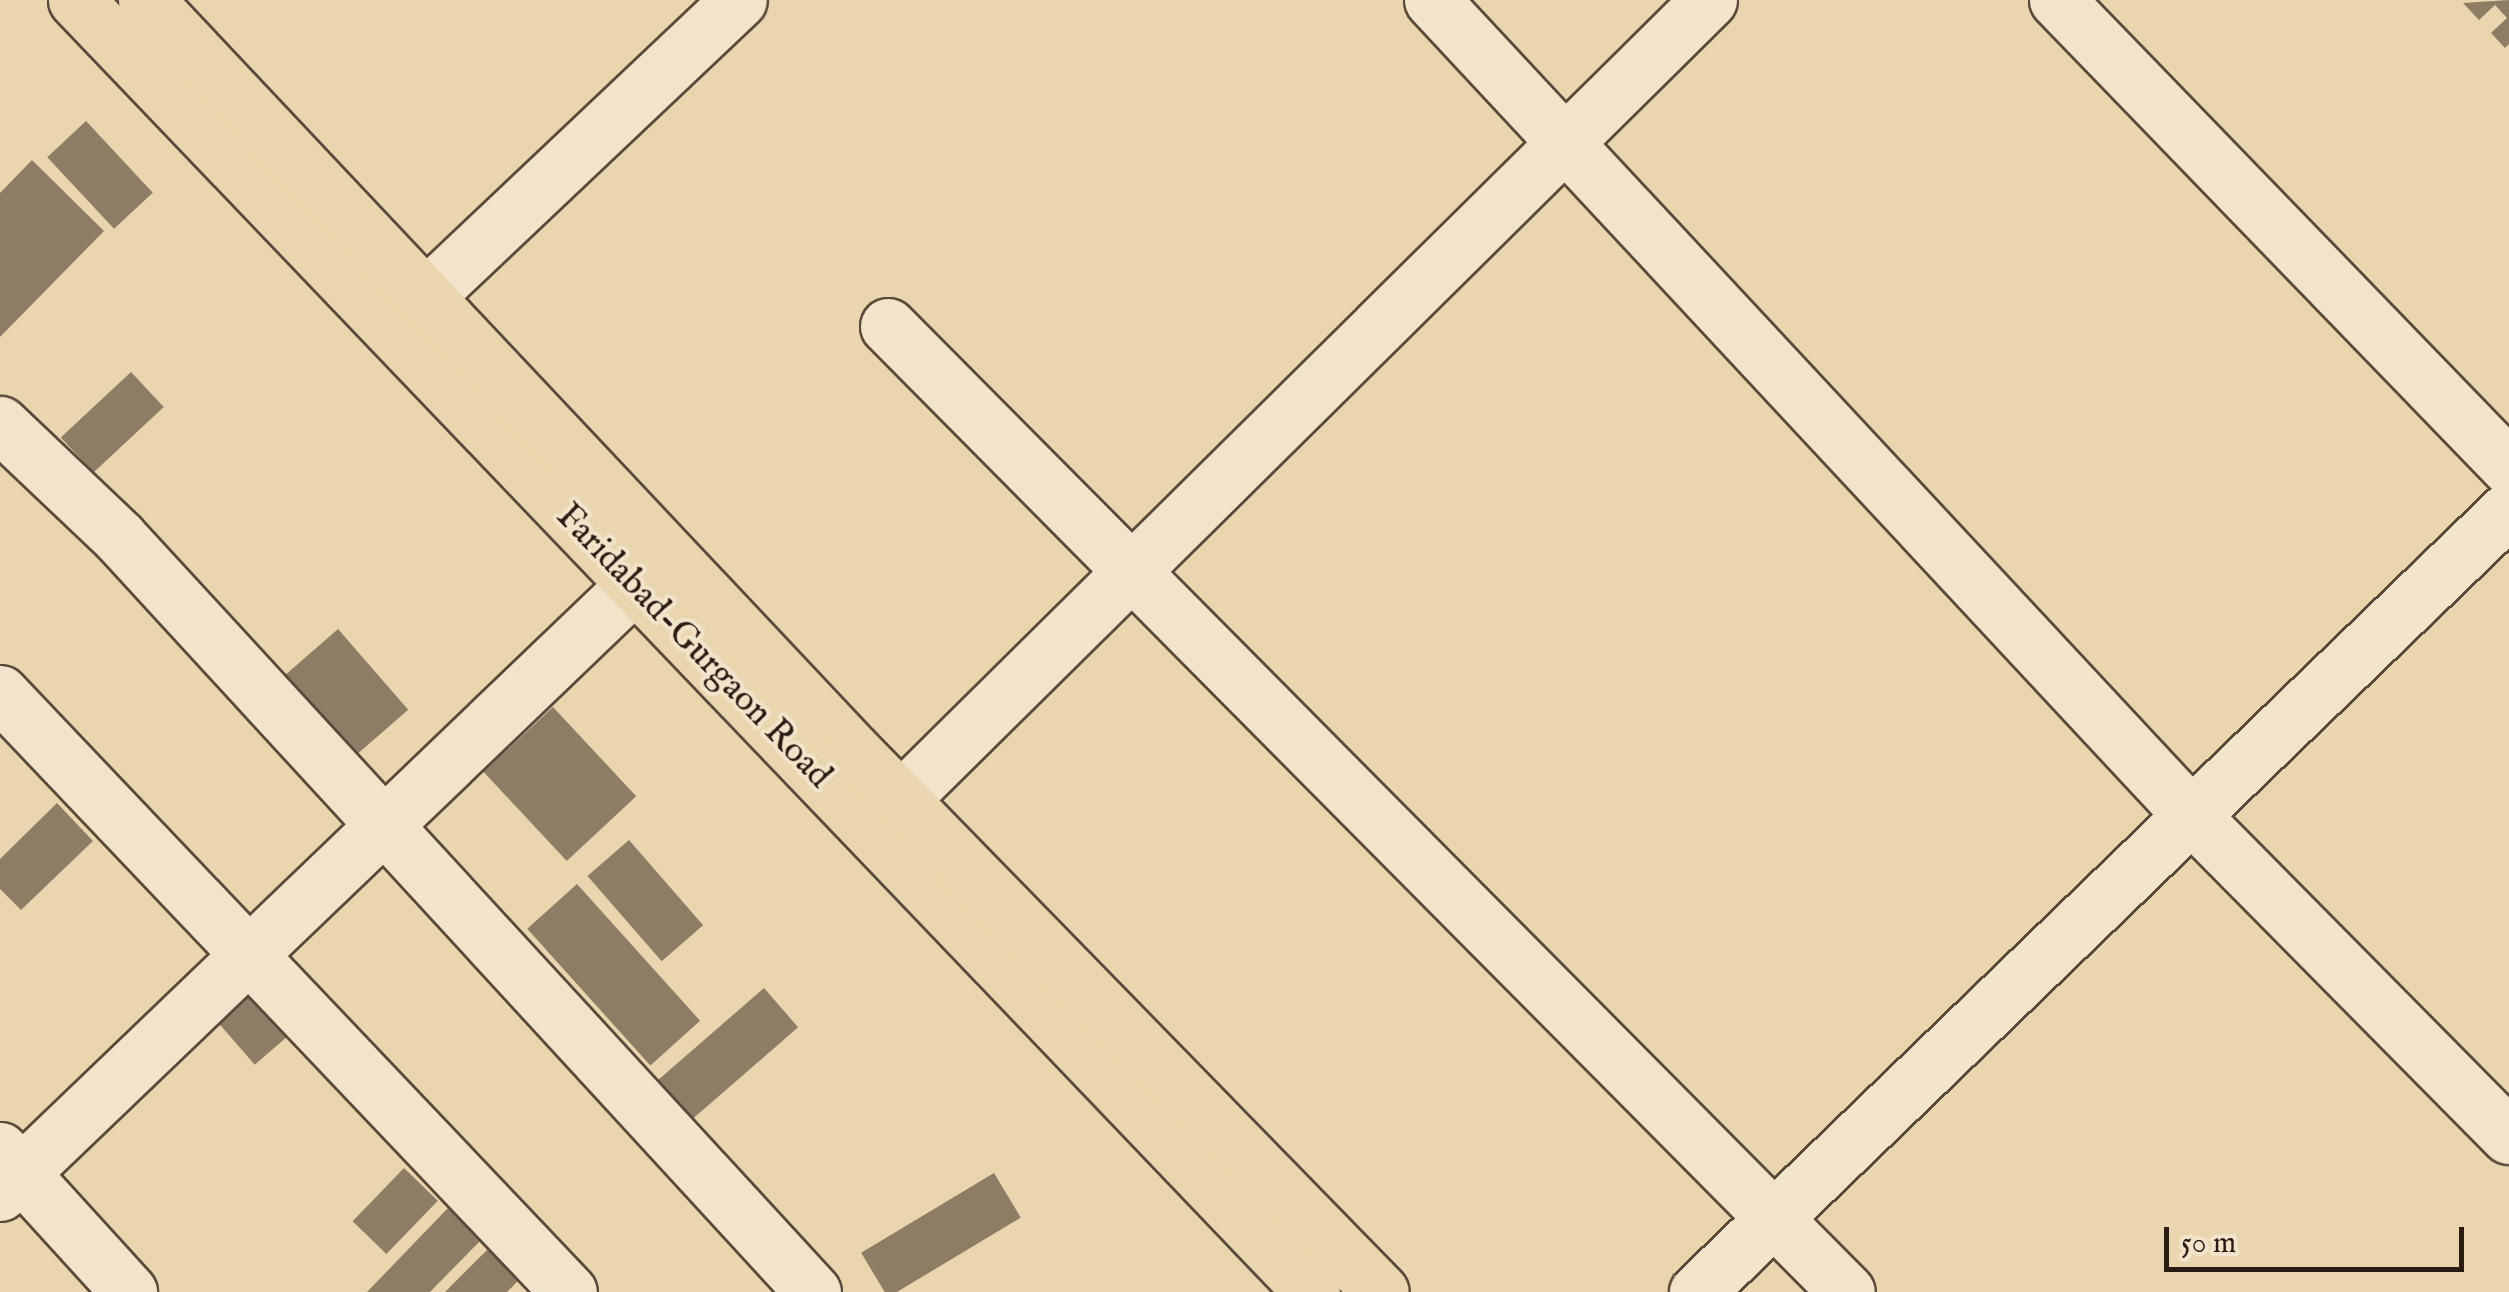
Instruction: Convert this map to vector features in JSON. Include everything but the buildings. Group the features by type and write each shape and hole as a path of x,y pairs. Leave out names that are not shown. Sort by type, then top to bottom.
{"main road":[{"name":"Faridabad-Gurgaon Road","path":"76,0 1312,1292"},
{"name":"Faridabad-Gurgaon Road","path":"146,0 902,798 1381,1292"}],"street":[{"path":"427,296 739,0"},
{"path":"1432,0 1567,139 2190,814 2509,1136"},
{"path":"902,798 1709,0"},
{"path":"2057,0 2509,467"},
{"path":"888,326 1847,1292"},
{"path":"0,424 118,536 813,1292"},
{"path":"1704,1286 2509,508"},
{"path":"130,1292 8,1172 246,958 634,586"},
{"path":"0,693 246,958 569,1292"}]}
